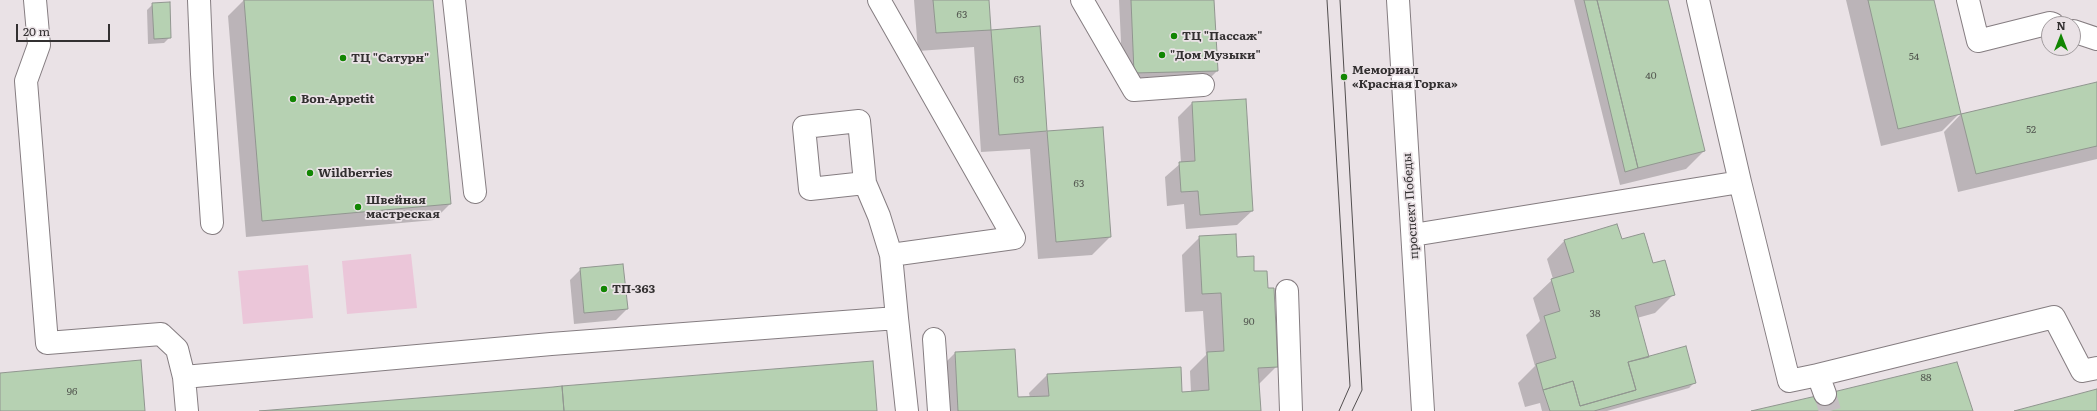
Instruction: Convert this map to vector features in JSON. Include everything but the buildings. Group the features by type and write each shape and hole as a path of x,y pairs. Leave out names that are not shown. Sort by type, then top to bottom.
{"street":[{"path":"35,0 39,45 26,81 47,343 161,334 177,349 184,377 187,411"},
{"path":"199,0 202,74 212,223"},
{"path":"454,0 475,192"},
{"path":"879,0 1014,238 891,255"},
{"path":"1082,0 1134,90 1203,85"},
{"name":"проспект Победы","path":"1398,0 1424,411"},
{"path":"1698,0 1740,182 1789,381 1821,384 2054,317 2082,371 2097,368"},
{"path":"1968,0 1978,41 2041,25"},
{"path":"2081,34 2097,39"},
{"path":"1413,235 1740,182"},
{"path":"865,183 879,216 891,255 907,411"},
{"path":"1287,290 1292,411"},
{"path":"184,377 550,344 897,318"},
{"path":"934,339 939,411"}],"shaded area":[{"path":"411,254 417,308 347,314 342,261"},
{"path":"308,265 313,318 243,324 238,271"}],"tunnel":[{"path":"1825,394 1830,411"}],"tram line":[{"path":"1327,0 1350,386 1339,411"},
{"path":"1340,0 1362,390 1352,411"}],"place":[{"name":"ТЦ \"Пассаж\"","path":"1174,36"},
{"name":"\"Дом Музыки\"","path":"1162,55"},
{"name":"ТЦ \"Сатурн\"","path":"343,58"},
{"name":"Мемориал «Красная Горка»","path":"1344,77"},
{"name":"Bon-Appetit","path":"293,99"},
{"name":"Wildberries","path":"310,173"},
{"name":"Швейная мастреская","path":"358,207"},
{"name":"ТП-363","path":"604,289"}]}
